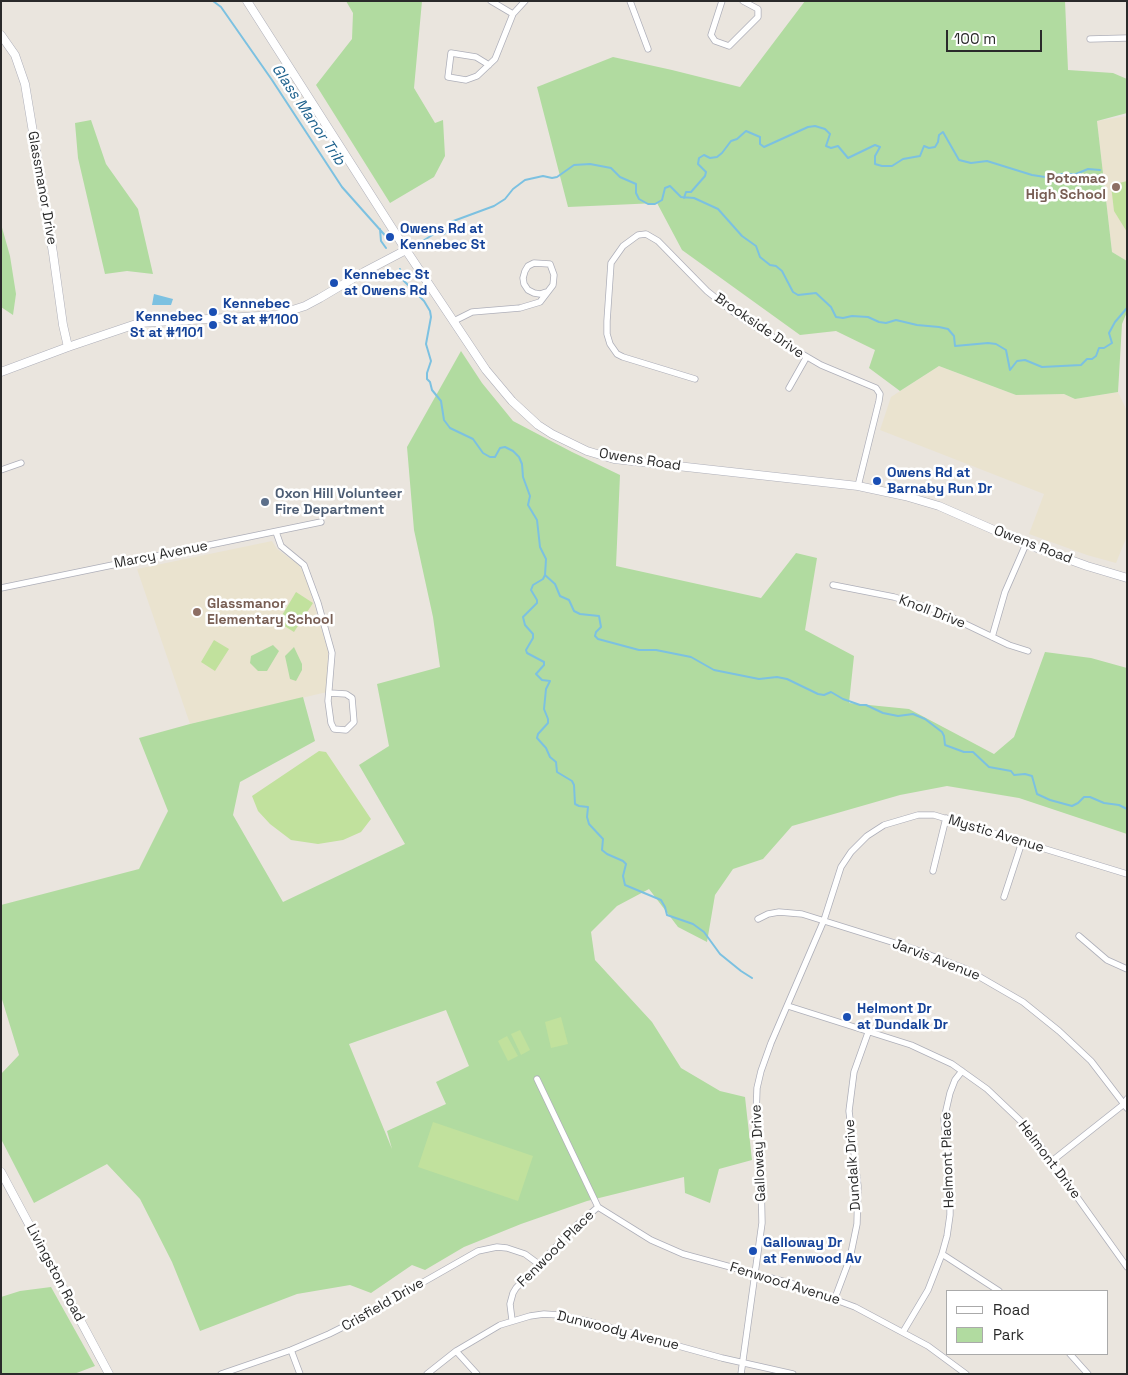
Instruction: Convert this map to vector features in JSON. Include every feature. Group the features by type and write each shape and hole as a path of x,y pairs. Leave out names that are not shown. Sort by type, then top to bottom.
{"street":[{"name":"Owens Road","path":"247,1 406,250 486,370 512,401 538,425 587,451 614,459 858,486 905,496 939,506 1026,544 1127,578"},
{"path":"491,1 513,14"},
{"path":"489,65 476,57 451,53 448,77 466,80 477,76 489,65 495,59 513,14 525,1"},
{"path":"630,1 648,49"},
{"path":"722,1 711,35 715,41 729,46 758,17 758,9 743,1"},
{"name":"Glassmanor Drive","path":"1,35 15,55 25,84 68,347"},
{"path":"1090,39 1127,38"},
{"name":"Brookside Drive","path":"695,379 623,357 614,351 608,340 607,321 611,263 616,254 632,238 646,234 658,241 707,291 732,311 806,358 848,378 876,388 880,394 879,401 858,486"},
{"path":"1,372 140,323 277,315 305,306 406,250"},
{"path":"454,321 472,312 530,306 543,300 546,292 551,288 554,278 550,264 537,262 531,264 524,272 524,284 528,290 534,293 546,292"},
{"path":"788,388 806,358"},
{"path":"1,470 21,463"},
{"name":"Marcy Avenue","path":"1,588 321,522"},
{"path":"276,532 281,546 301,562 306,570 324,621 332,653 328,701 331,724 333,728 346,730 354,722 352,698 346,694 330,693"},
{"path":"992,637 1005,592 1026,544"},
{"name":"Knoll Drive","path":"833,585 877,593 936,610 992,637 1028,651"},
{"name":"Mystic Avenue","path":"866,836 884,825 918,815 934,815 1127,874"},
{"path":"933,871 946,818"},
{"name":"Galloway Drive","path":"741,1374 756,1274 763,1208 756,1118 757,1088 766,1057 824,920 842,867 851,852 866,836"},
{"path":"1004,896 1022,842"},
{"name":"Jarvis Avenue","path":"758,919 773,913 788,912 824,920 946,961 987,980 1014,996 1048,1021 1091,1061 1126,1104"},
{"path":"1078,936 1101,956 1127,969"},
{"name":"Helmont Drive","path":"788,1006 869,1030 911,1045 952,1064 987,1089 1027,1128 1127,1267"},
{"name":"Dundalk Drive","path":"835,1298 850,1258 857,1224 858,1186 849,1111 854,1072 869,1030"},
{"name":"Helmont Place","path":"903,1332 928,1290 942,1254 950,1215 944,1119 954,1080 962,1071"},
{"path":"537,1079 598,1207"},
{"path":"1052,1161 1126,1104"},
{"name":"Livingston Road","path":"1,1172 109,1374"},
{"name":"Fenwood Avenue","path":"598,1207 633,1230 673,1250 835,1298 877,1317 941,1355 966,1374"},
{"name":"Fenwood Place","path":"512,1320 510,1308 512,1293 577,1224 598,1207"},
{"name":"Crisfield Drive","path":"221,1374 291,1350 355,1321 478,1251 497,1247 507,1248 525,1254 540,1265"},
{"path":"942,1254 997,1290"},
{"name":"Dunwoody Avenue","path":"427,1374 480,1335 512,1320 537,1315 559,1315 793,1374"},
{"path":"291,1350 300,1374"},
{"path":"456,1351 477,1374"},
{"path":"1071,1355 1088,1374"}],"shaded area":[{"name":"Potomac High School","path":"1127,116 1127,261 1112,252 1097,121"},
{"path":"939,366 1016,395 1064,394 1075,399 1118,392 1127,411 1127,536 1116,563 1087,555 1029,534 1044,494 880,430 891,397"},
{"path":"272,541 277,549 299,565 305,574 328,651 327,692 190,724 137,569"}],"green space":[{"path":"346,1 422,1 414,88 435,123 443,120 445,156 434,177 390,203 316,85 352,39 353,13"},
{"path":"805,1 1065,1 1068,70 1113,73 1127,79 1127,113 1097,121 1112,252 1127,261 1127,312 1122,324 1118,392 1075,399 1064,394 1016,395 939,366 900,391 869,368 875,350 836,331 800,335 682,250 657,203 568,207 537,87 613,57 740,87"},
{"path":"91,120 106,164 138,209 153,274 127,271 105,274 78,158 75,123"},
{"path":"1127,181 1127,232 1114,211 1111,185"},
{"path":"1,224 10,256 16,294 13,315 1,307"},
{"path":"461,351 482,383 513,421 620,475 616,566 761,598 796,553 817,558 805,630 854,656 849,703 909,709 994,754 1014,737 1045,652 1091,658 1127,668 1127,834 1019,798 947,786 900,795 792,826 763,859 733,869 715,895 707,942 678,927 649,889 617,906 591,932 595,960 652,1022 681,1068 720,1091 745,1097 752,1160 719,1169 710,1203 685,1193 684,1177 587,1201 521,1224 464,1247 425,1270 412,1265 371,1293 350,1285 297,1294 200,1331 172,1262 140,1199 107,1164 34,1203 1,1139 1,1074 19,1055 1,996 1,905 139,869 168,811 139,738 303,697 315,741 240,782 233,815 283,902 405,844 359,765 389,746 377,684 440,667 433,617 414,530 407,447","holes":["446,1010 469,1066 436,1082 446,1104 387,1131 392,1149 349,1044"]},
{"path":"296,592 313,603 294,632 278,622"},
{"path":"214,640 229,649 215,671 201,662"},
{"path":"273,645 279,651 267,671 258,671 250,663 251,656"},
{"path":"294,647 302,664 302,670 296,681 290,679 285,656"},
{"path":"319,751 326,752 371,819 361,832 343,840 318,844 291,840 270,824 258,811 252,796"},
{"path":"561,1017 568,1044 551,1048 545,1022"},
{"path":"520,1030 530,1050 521,1055 511,1034"},
{"path":"507,1036 518,1056 508,1061 498,1041"},
{"path":"433,1122 533,1156 518,1201 418,1167"},
{"path":"51,1287 95,1366 74,1374 1,1374 1,1297 20,1291"}],"water":[{"path":"154,294 173,299 171,305 152,305"}],"waterway":[{"name":"Glass Manor Trib","path":"213,1 221,7 272,80 342,187 390,241"},
{"path":"684,198 686,192 691,192 705,176 706,172 698,164 699,158 704,155 710,158 717,157 731,141 737,139 746,131 760,137 760,144 764,147 808,127 815,126 825,129 830,134 826,146 831,148 838,146 848,158 875,145 880,147 875,156 875,164 882,166 892,166 903,159 920,156 924,146 929,148 935,147 939,135 943,132 959,160 971,163 987,161 1032,175 1045,177 1076,174 1088,169 1100,170"},
{"path":"418,244 437,232 444,234 448,230 448,223 494,206 505,199 513,189 525,180 543,176 557,177 574,165 590,164 611,168 620,177 636,184 636,193 639,199 648,204 655,204 662,200 665,188 670,186 681,197 694,198 718,209 742,236 756,246 760,257 782,271 793,292 798,295 816,293 831,307 836,317 868,317 879,322 886,323 896,320 948,329 954,336 955,346 988,343 996,344 1006,350 1010,370 1017,361 1025,360 1042,367 1081,365 1087,359 1092,359 1096,356 1099,348 1104,348 1112,343 1109,333 1115,322 1127,308"},
{"path":"380,229 381,241 386,248"},
{"path":"400,269 403,280 424,301 430,311 431,317 426,344 431,361 427,379 432,390 441,401 444,420 450,428 473,439 483,453 490,457 495,457 500,448 505,447 513,451 519,457 522,464 523,477 530,496 528,505 537,520 540,547 546,559 545,575 543,579 533,585 531,590 537,603 523,617 525,625 533,634 533,638 526,650 527,653 544,662 544,665 536,674 542,680 550,681 546,689 544,709 548,723 538,734 537,738 546,748 550,757 556,762 557,772 572,781 575,804 588,807 587,817 589,824 603,839 602,850 626,864 623,876 625,885 661,900 667,915 693,924 704,932 720,954 752,978"},
{"path":"545,575 555,584 560,596 569,600 574,611 580,614 599,616 601,627 595,636 598,639 639,650 656,650 691,657 714,670 759,679 777,677 787,679 818,694 824,695 831,692 843,699 860,705 866,705 883,713 898,716 913,714 925,719 942,732 945,745 964,752 973,752 989,767 1011,771 1014,775 1025,774 1032,776 1037,794 1050,800 1072,806 1084,797 1090,797 1127,809"}],"place":[{"name":"Potomac High School","path":"1116,187"},
{"name":"Owens Rd at Kennebec St","path":"390,237"},
{"name":"Kennebec St at Owens Rd","path":"334,283"},
{"name":"Kennebec St at #1100","path":"213,312"},
{"name":"Kennebec St at #1101","path":"213,325"},
{"name":"Owens Rd at Barnaby Run Dr","path":"877,481"},
{"name":"Oxon Hill Volunteer Fire Department","path":"265,502"},
{"name":"Glassmanor Elementary School","path":"197,612"},
{"name":"Helmont Dr at Dundalk Dr","path":"847,1017"},
{"name":"Galloway Dr at Fenwood Av","path":"753,1251"}]}
